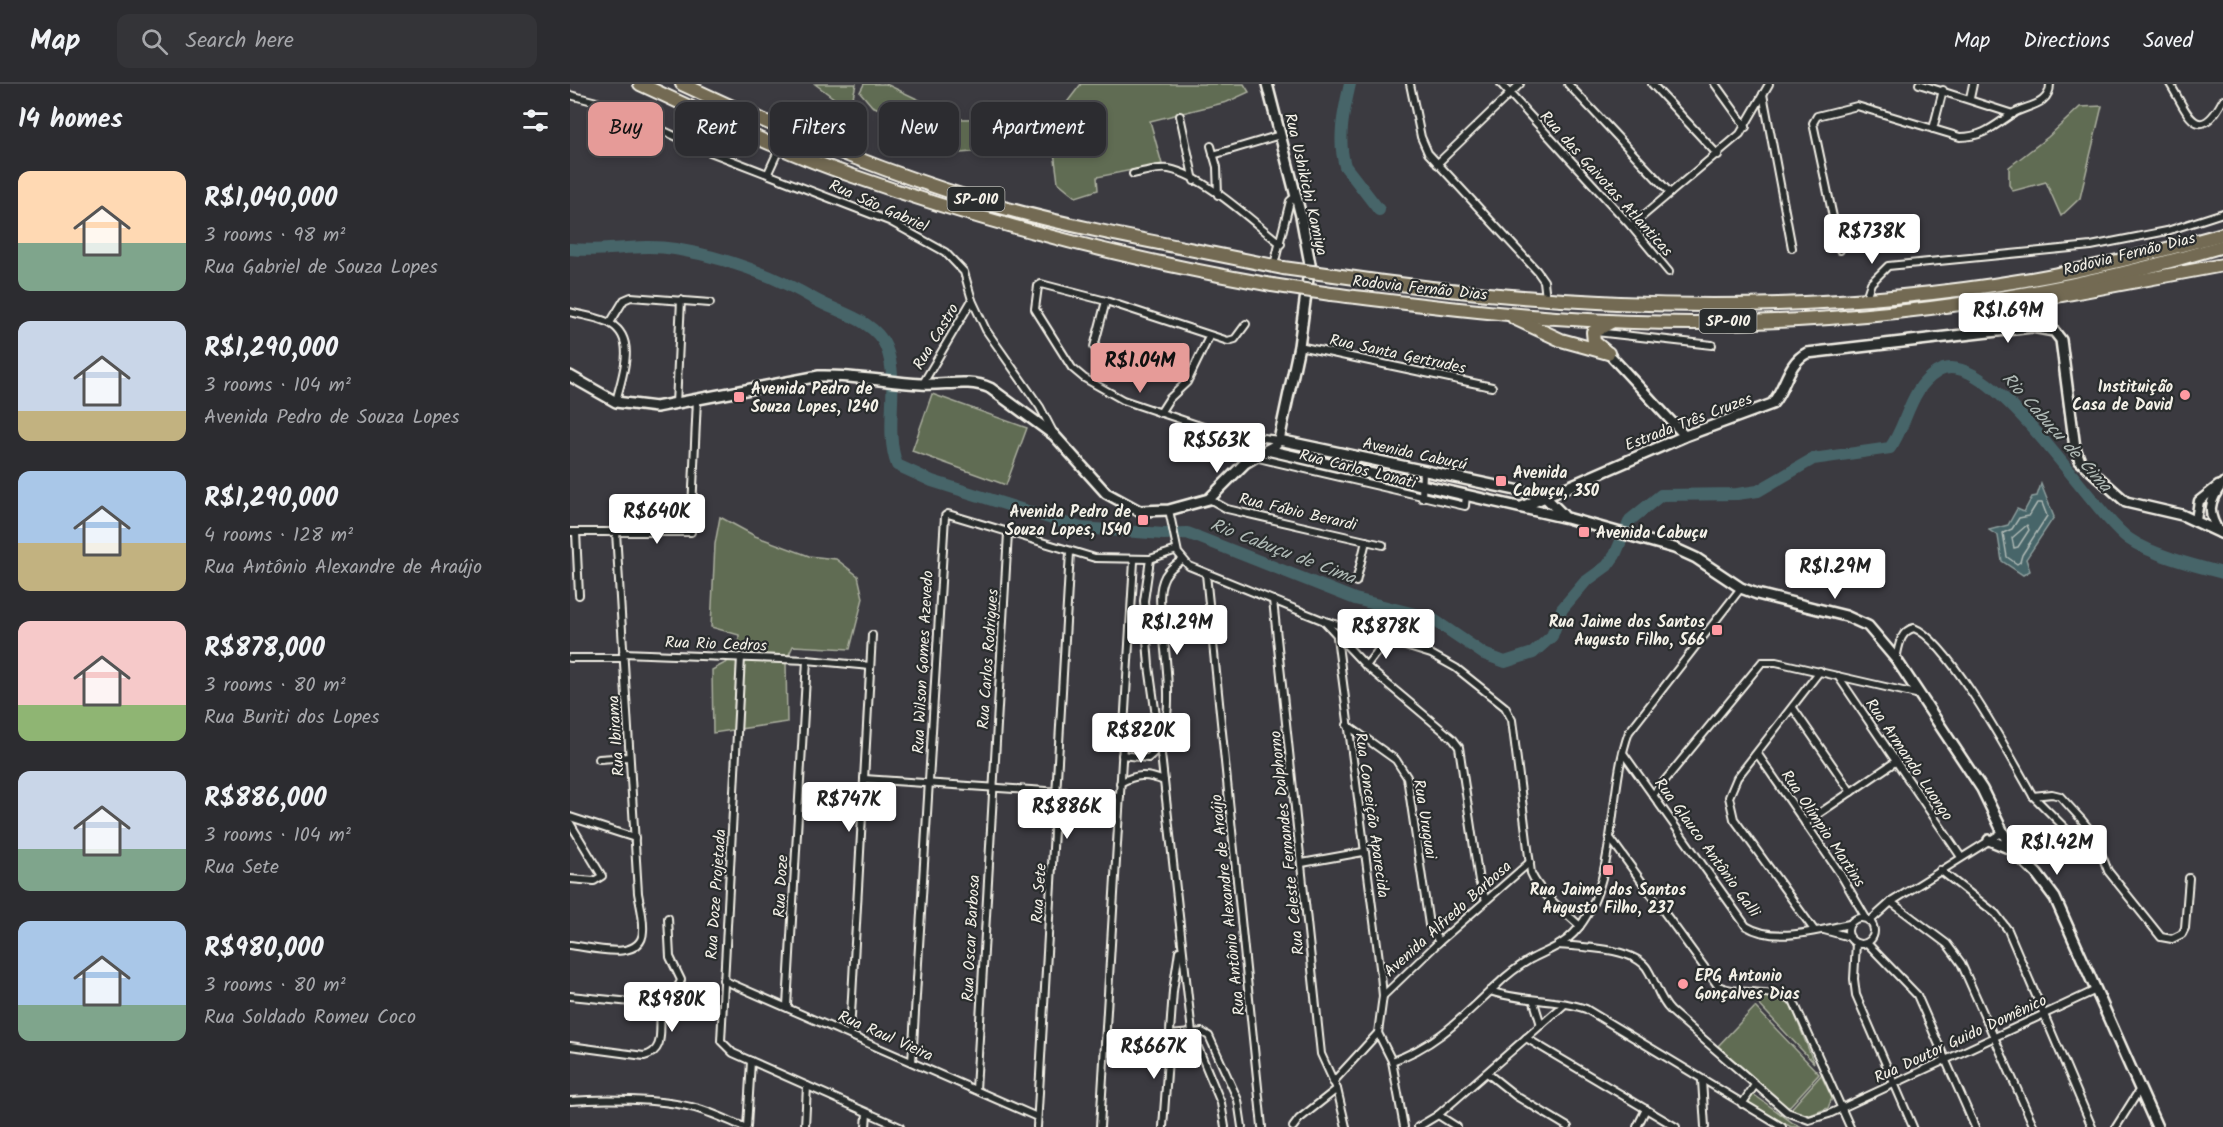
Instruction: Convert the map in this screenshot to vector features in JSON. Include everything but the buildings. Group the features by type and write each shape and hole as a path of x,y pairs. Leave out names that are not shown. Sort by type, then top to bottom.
{"highway":[{"name":"Rodovia Fernão Dias","path":"640,84 770,142"},
{"name":"Rodovia Fernão Dias","path":"682,84 786,132 857,161 955,193 1029,213 1278,267 1446,291 1546,298 1719,305 1866,298 2023,281 2109,264 2223,234"},
{"name":"Rodovia Fernão Dias","path":"802,156 852,176 1000,223 1126,254 1272,285 1331,294 1500,312 1614,321 1815,318 1955,306 2142,269 2223,246"},
{"path":"2109,264 2223,226"},
{"path":"1955,306 1977,308 2026,302 2223,265"},
{"path":"1500,312 1561,340 1608,353"},
{"path":"1608,353 1594,342 1593,332 1614,321"}],"main road":[{"name":"Rua Ushikichi Kamiya","path":"1267,84 1296,195 1310,273 1299,346 1279,440"},
{"name":"Estrada Três Cruzes","path":"1522,507 1533,498 1544,496 1685,435 1772,404 1778,398 1793,364 1807,353 2044,327 2054,331 2061,340 2075,448 2080,461 2126,502 2196,520 2222,534"},
{"path":"570,376 616,402 656,407 819,376 868,378 922,385 966,382 984,386 1054,435 1099,487 1120,503 1139,511 1169,510 1209,499 1253,457 1267,450 1279,440"},
{"name":"Avenida Cabuçú","path":"1279,440 1511,489 1533,498"},
{"name":"Avenida Cabuçú","path":"1267,450 1522,507 1636,537 1686,552 1741,588 1858,621 1878,636 1896,660 1912,691 1982,789 2011,849"},
{"path":"1508,504 1506,499 1511,489"},
{"path":"1544,496 1556,510 1568,518"},
{"path":"1989,840 2011,849 2037,874 2055,898 2157,1127"}],"street":[{"path":"1410,84 1421,137 1437,164 1540,274 1545,286 1546,298"},
{"name":"Rua das Gaivotas Atlanticas","path":"1502,84 1631,226 1669,272"},
{"path":"1437,164 1520,84"},
{"path":"1568,84 1670,193"},
{"path":"1652,84 1718,155"},
{"path":"1715,84 1746,128"},
{"path":"1631,226 1718,155 1746,128 1768,84"},
{"path":"1919,84 1970,98 2013,114"},
{"path":"1970,98 1973,84"},
{"path":"1840,250 1814,118 1857,106 1933,129 1973,137 1986,133 2013,114 2044,100 2050,84"},
{"path":"2170,84 2189,118 2202,122 2212,116 2223,100"},
{"path":"1933,129 1943,90"},
{"path":"1763,93 1792,248"},
{"name":"Rua São Gabriel","path":"570,95 608,105 705,150 889,221 936,246 957,263 964,272 972,300 986,330 1040,407 1054,435"},
{"path":"1180,116 1194,181"},
{"path":"1213,154 1280,135"},
{"path":"1211,146 1218,173 1218,195"},
{"path":"768,173 776,156"},
{"path":"1133,174 1169,169 1218,195 1259,224 1281,244"},
{"path":"1278,267 1290,201 1296,195"},
{"path":"1866,298 1871,283 1888,266 2091,246 2167,231 2223,213"},
{"path":"1246,324 1233,341 1209,336 1106,301 1041,284 1037,287 1035,309 1072,368 1116,397 1218,432 1279,440"},
{"path":"610,323 627,298 710,303"},
{"path":"676,404 681,300"},
{"name":"Rua Castro","path":"922,385 972,300"},
{"path":"1094,347 1106,301"},
{"path":"570,312 610,323 623,336 627,350 616,402"},
{"path":"1593,332 1712,345"},
{"path":"1160,413 1169,399 1187,382 1209,336"},
{"name":"Rua Santa Gertrudes","path":"1299,346 1492,387"},
{"path":"1608,353 1685,435"},
{"path":"579,595 573,532 691,532 697,399"},
{"name":"Rua Carlos Lonati","path":"1253,457 1422,498 1465,506 1466,495"},
{"name":"Rua Carlos Lonati","path":"1422,498 1420,485 1423,470"},
{"name":"Estrada Três Cruzes","path":"2196,520 2199,501 2223,483 2211,500 2210,508 2212,522 2222,534"},
{"name":"Rua Fábio Berardi","path":"1209,499 1227,508 1383,545"},
{"path":"1122,755 1148,758 1160,745 1167,718 1168,692 1160,597 1164,576 1182,560 1176,547 1169,510"},
{"name":"Rua Wilson Gomes Azevedo","path":"912,1062 945,516 948,514 1008,533"},
{"name":"Rua Ibirama","path":"570,945 628,950 639,943 642,937 616,532"},
{"path":"1008,533 1095,558 1150,560 1176,547"},
{"name":"Rua Carlos Rodrigues","path":"992,787 1008,533"},
{"path":"1356,582 1366,541"},
{"name":"Rua Sete","path":"1036,1127 1058,791 1070,552"},
{"path":"1150,560 1144,601 1149,666 1160,745 1180,944 1192,1033 1221,1102 1225,1127"},
{"name":"Avenida Alfredo Barbosa","path":"1182,560 1206,574 1322,620 1431,654 1456,668 1509,712 1530,862 1439,942 1383,996 1378,1033"},
{"path":"1101,1127 1134,561"},
{"name":"Rua Antônio Alexandre de Araújo","path":"1206,574 1262,1127"},
{"path":"1392,1061 1426,1048 1490,991 1530,960 1559,945 1580,926 1595,897 1610,838 1623,752 1629,732 1741,588"},
{"name":"Rua Celeste Fernandes Dalphorno","path":"1273,600 1321,1054 1337,1089 1346,1127"},
{"path":"1322,620 1366,666 1453,739 1459,747 1479,880 1486,900"},
{"path":"1896,660 1902,636 1907,630 1914,628 1927,635 1961,677 2001,735 2033,796 2070,833"},
{"path":"850,1033 872,634"},
{"name":"Rua Conceição Aparecida","path":"1337,637 1383,996"},
{"path":"1366,666 1386,640"},
{"name":"Rua Rio Cedros","path":"570,658 623,655 741,657 870,666"},
{"name":"Rua Doze Projetada","path":"741,657 720,1041 727,1050 900,1127"},
{"name":"Rua Doze","path":"787,1006 807,660"},
{"path":"1653,795 1762,662 1776,662 1912,691"},
{"path":"1817,929 1734,819 1730,808 1732,788 1820,671"},
{"name":"Rua Armando Luongo","path":"1837,675 1961,856"},
{"path":"1793,708 1851,792"},
{"name":"Rua Uruguai","path":"1347,725 1396,760 1407,777 1429,925 1439,942"},
{"name":"Rua Glauco Antônio Galli","path":"1623,752 1746,926 1755,931 1775,935 1850,924"},
{"name":"Rua Olímpio Martins","path":"1757,753 1868,920"},
{"path":"599,759 629,757"},
{"path":"1805,823 1895,762"},
{"path":"1120,783 1132,776 1150,775 1164,781"},
{"path":"864,779 1120,796"},
{"name":"Rua Oscar Barbosa","path":"976,1090 992,787"},
{"path":"2033,796 2057,794 2081,819 2094,836 2108,871 2161,937 2172,939 2182,934 2185,928 2189,878"},
{"path":"570,817 635,838"},
{"path":"570,823 602,876 594,882 570,879"},
{"path":"1975,1127 1917,995 1867,943 1856,943 1850,937 1850,924 1857,918 1868,920 1961,856 2003,832"},
{"path":"1610,838 1718,986 1733,991 1779,994 1793,1000 1838,1109 1850,1127"},
{"path":"1302,863 1363,852"},
{"path":"1530,862 1535,882 1580,926"},
{"path":"1940,870 2003,922 2045,1014 2092,1127"},
{"path":"1891,902 1955,953 2034,1127"},
{"path":"570,1046 650,1055 658,1046 662,1005 677,989 681,980 670,957 668,918"},
{"path":"1867,943 1874,933 1868,920"},
{"name":"Rua Glauco Antônio Galli","path":"1817,929 1850,937"},
{"path":"1856,943 1854,979 1856,995 1912,1127"},
{"path":"1163,1127 1173,991 1180,944"},
{"name":"Rua Doutor Guido Domênico","path":"1559,945 1612,952 1639,959 1650,972 1658,994 1667,1008 1787,1113 1799,1118 1819,1119 2096,990"},
{"name":"Rua Raul Vieira","path":"723,980 850,1033 1037,1117"},
{"path":"1490,991 1534,1002 1564,1004 1586,1009 1782,1127"},
{"path":"570,996 662,1005"},
{"path":"1534,1002 1541,1025"},
{"path":"1418,1127 1438,1115 1564,1004"},
{"path":"1170,1035 1202,1032 1209,1036 1238,1100 1242,1127"},
{"path":"1333,1082 1378,1033 1392,1061 1404,1127"},
{"path":"1526,1038 1676,1127"},
{"path":"570,1101 677,1104 700,1109 745,1127 751,1061"},
{"path":"1487,1073 1516,1096 1568,1127"},
{"path":"1702,1080 1705,1127"},
{"path":"1742,1104 1755,1085"},
{"path":"805,1124 807,1086"},
{"path":"1293,1127 1299,1119 1337,1089"},
{"path":"2116,1127 2140,1089"},
{"path":"1636,1127 1646,1110"},
{"path":"866,1127 867,1113"},
{"path":"1438,1115 1457,1127"}],"green space":[{"path":"815,84 856,84 852,102 839,102"},
{"path":"864,84 886,84 924,102 879,102 879,109 872,106 860,92"},
{"path":"1081,84 1244,84 1249,92 1227,102 1150,121 1162,164 1097,177 1098,190 1076,197 1058,182 1055,156 1106,156 1106,102 1067,102"},
{"path":"2102,106 2080,198 2061,216 2046,182 2013,191 2009,185 2009,167 2048,137 2080,107"},
{"path":"959,119 971,119 971,152 960,153"},
{"path":"932,394 1027,428 1006,485 912,451"},
{"path":"720,517 755,536 809,556 836,559 858,576 863,598 850,649 793,646 786,661 787,722 713,733 712,670 738,656 739,635 711,627 715,544"},
{"path":"1772,996 1791,1005 1814,1063 1752,997"},
{"path":"1755,1007 1819,1074 1788,1108 1718,1046"},
{"path":"1821,1075 1832,1098 1828,1108 1808,1116 1790,1110"},
{"path":"1753,1094 1802,1127 1791,1127 1747,1103"}],"water":[{"path":"2041,484 2054,517 2026,559 2030,571 2023,575 2002,561 1998,536 1989,530 2008,525 2017,509 2024,512 2032,497 2037,496"}],"waterway":[{"path":"1350,84 1341,135 1345,166 1379,210"},
{"name":"Rio Cabuçu de Cima","path":"570,249 662,247 712,257 765,275 856,318 874,330 881,338 890,361 891,436 897,465 932,481 1081,528 1164,534 1187,533 1355,599 1431,618 1484,654 1505,662 1533,653 1552,636 1562,609 1585,582 1607,566 1615,555 1630,520 1661,495 1737,494 1758,491 1813,459 1890,448 1920,388 1937,372 1958,369 1983,381 2010,404 2038,433 2112,523 2129,539 2162,555 2223,573"}],"place":[{"name":"Instituição Casa de David","path":"2185,395"},
{"name":"Avenida Pedro de Souza Lopes, 1240","path":"739,397"},
{"name":"Avenida Cabuçu, 350","path":"1501,481"},
{"name":"Avenida Pedro de Souza Lopes, 1540","path":"1143,520"},
{"name":"Avenida Cabuçu","path":"1584,532"},
{"name":"Rua Jaime dos Santos Augusto Filho, 566","path":"1717,630"},
{"name":"Rua Jaime dos Santos Augusto Filho, 237","path":"1608,870"},
{"name":"EPG Antonio Gonçalves Dias","path":"1683,984"}]}
